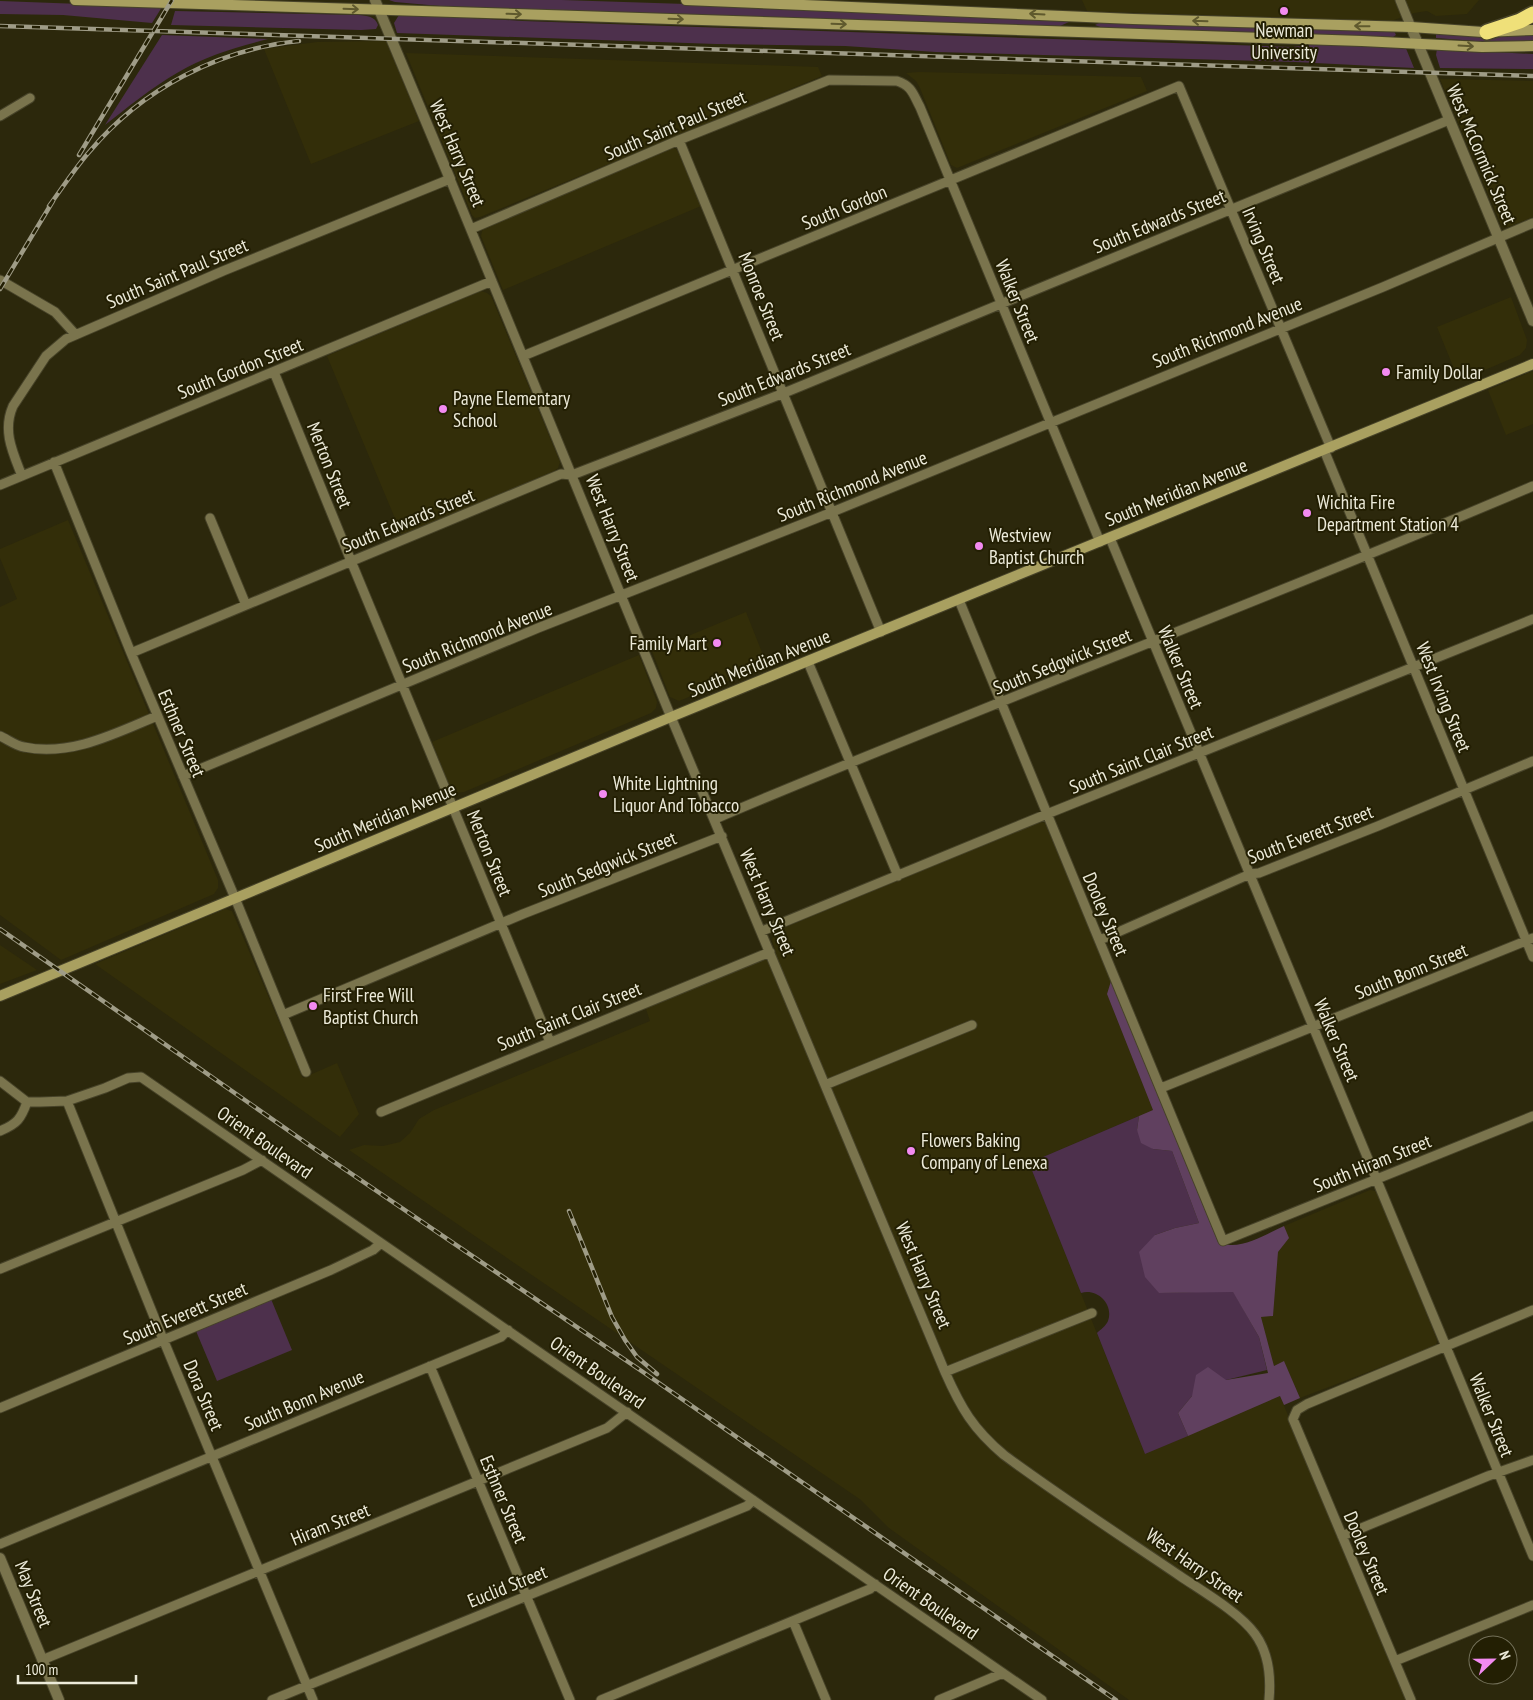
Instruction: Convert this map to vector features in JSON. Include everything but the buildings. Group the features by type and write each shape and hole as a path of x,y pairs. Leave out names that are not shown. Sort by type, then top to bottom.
{"highway":[{"path":"1487,32 1520,21 1533,14"}],"main road":[{"path":"75,0 1352,40 1482,47 1533,46"},
{"path":"686,0 1133,19 1411,27 1487,32 1533,30"},
{"name":"South Meridian Avenue","path":"0,996 672,717 1533,364"}],"street":[{"name":"West Harry Street","path":"375,0 714,819 962,1410 979,1432 997,1449 1201,1590 1251,1629 1260,1642 1268,1666 1270,1700"},
{"name":"West McCormick Street","path":"1400,0 1533,321"},
{"name":"South Saint Paul Street","path":"471,229 679,140 829,80 897,81"},
{"name":"Walker Street","path":"897,81 911,89 951,180 1100,542"},
{"name":"Irving Street","path":"1177,87 1179,86 1232,209 1281,328 1327,449"},
{"name":"South Gordon","path":"523,356 1177,87"},
{"path":"0,116 30,98"},
{"name":"South Edwards Street","path":"131,654 561,474 572,475 784,393 1449,120"},
{"name":"Monroe Street","path":"679,140 881,632"},
{"name":"South Saint Paul Street","path":"22,476 9,441 9,415 46,356 56,346 75,334 223,271 450,179"},
{"name":"South Richmond Avenue","path":"183,776 538,628 832,512 1533,223"},
{"path":"0,280 55,312 75,334"},
{"name":"South Gordon Street","path":"0,485 492,281"},
{"name":"Merton Street","path":"274,372 550,1042"},
{"name":"West Irving Street","path":"1327,449 1367,554 1465,790 1530,940 1533,957"},
{"name":"Esthner Street","path":"54,462 131,654 235,898 306,1072"},
{"name":"South Sedgwick Street","path":"714,819 850,762 1153,642 1533,486"},
{"path":"210,518 246,605"},
{"name":"Walker Street","path":"1110,538 1533,1556"},
{"name":"Dooley Street","path":"959,600 1223,1241"},
{"name":"South Saint Clair Street","path":"762,931 1533,618"},
{"path":"808,662 898,876"},
{"path":"0,736 23,747 60,750 101,739 157,716"},
{"name":"South Everett Street","path":"1100,940 1250,874 1259,873 1533,761"},
{"name":"South Sedgwick Street","path":"283,1015 501,924 722,836"},
{"name":"South Bonn Street","path":"1161,1088 1530,940"},
{"name":"South Saint Clair Street","path":"381,1112 770,952"},
{"path":"826,1085 972,1025"},
{"name":"Orient Boulevard","path":"67,1101 134,1076 141,1077 1042,1700"},
{"path":"0,1081 27,1102 67,1101"},
{"name":"Dora Street","path":"67,1101 313,1700"},
{"path":"0,1131 13,1125 20,1118 27,1102"},
{"name":"South Hiram Street","path":"1223,1241 1533,1116"},
{"path":"0,1270 243,1170 262,1160"},
{"name":"South Everett Street","path":"0,1408 331,1270 373,1250 381,1243"},
{"path":"1446,1346 1533,1310"},
{"path":"945,1372 1092,1313"},
{"name":"South Bonn Avenue","path":"0,1544 501,1337 508,1330"},
{"name":"Dooley Street","path":"1411,1700 1293,1419 1296,1410 1307,1404 1446,1346"},
{"name":"Esthner Street","path":"430,1366 570,1700"},
{"name":"Hiram Street","path":"42,1660 607,1428 627,1412"},
{"path":"1342,1536 1498,1472 1533,1460"},
{"name":"Euclid Street","path":"272,1700 747,1506 753,1500"},
{"name":"May Street","path":"0,1558 59,1700"},
{"path":"601,1700 793,1621 870,1588 875,1584"},
{"path":"1395,1660 1533,1605"},
{"path":"793,1621 826,1700"},
{"path":"939,1700 1003,1673"}],"shaded area":[{"path":"389,0 562,0 843,9 1067,20 1069,22 1060,26 451,7"},
{"name":"Newman University","path":"1082,0 1479,0 1467,14 1436,16 1427,11 1414,13 1391,21 1087,11"},
{"path":"0,1 162,7 152,23 63,15 0,14"},
{"path":"175,11 359,15 373,18 378,25 376,29 361,30 171,25"},
{"path":"399,15 523,21 1293,47 1307,45 1405,46 1414,68 1295,62 936,52 845,46 716,44 397,33 394,23"},
{"path":"1103,21 1394,31 1396,35 1393,37 1103,28 1095,25"},
{"path":"1436,34 1533,34 1533,42 1436,38"},
{"path":"162,35 268,39 221,53 188,67 149,91 105,125"},
{"path":"386,41 419,121 311,164 264,49 317,42"},
{"path":"1437,49 1533,54 1533,69 1440,68 1436,55"},
{"path":"406,53 818,67 822,76 475,218 472,215"},
{"path":"906,73 1141,77 1147,91 957,168 951,165 920,88 916,81"},
{"path":"1440,79 1533,81 1533,217 1508,227 1503,227"},
{"path":"673,148 678,152 701,206 503,290 481,236 483,228"},
{"name":"Payne Elementary School","path":"481,291 491,296 560,462 558,468 554,471 402,535 327,356"},
{"path":"1511,297 1527,340 1526,348 1520,355 1459,381 1437,327"},
{"path":"1533,371 1533,424 1506,435 1488,390"},
{"path":"68,520 218,880 218,888 214,894 61,960 0,915 0,607 17,599 0,558 0,549"},
{"path":"746,612 767,665 679,701 670,697 652,651"},
{"path":"639,655 657,702 656,708 651,713 464,792 456,793 450,787 432,742"},
{"path":"1040,822 1045,823 1111,981 1107,994 1153,1110 1029,1163 1145,1454 1280,1396 1406,1700 1129,1700 889,1528 861,1500 349,1150 364,1145 383,1146 400,1142 410,1133 419,1119 434,1110 650,1021 645,1006 776,953 772,940 774,934 781,929"},
{"path":"225,909 232,911 303,1078 337,1063 359,1114 340,1137 95,964"},
{"path":"0,945 37,970 0,984"},
{"path":"1111,981 1218,1242 1226,1245 1243,1244 1284,1226 1289,1238 1278,1252 1273,1316 1261,1317 1274,1366 1284,1361 1300,1398 1284,1405 1280,1396 1188,1436 1178,1413 1192,1396 1196,1375 1208,1367 1226,1380 1268,1373 1259,1337 1233,1292 1159,1293 1145,1277 1139,1252 1155,1235 1199,1223 1172,1151 1153,1149 1141,1143 1137,1130 1139,1116 1153,1110 1107,994"},
{"path":"1139,1116 1137,1130 1153,1149 1172,1151 1199,1223 1155,1235 1159,1293 1233,1291 1259,1337 1267,1370 1226,1380 1192,1396 1178,1413 1188,1436 1145,1454 1097,1333 1108,1321 1109,1309 1098,1295 1087,1292 1081,1293 1029,1163"},
{"path":"1370,1190 1375,1191 1379,1197 1437,1340 1436,1346 1300,1398 1284,1362 1274,1366 1261,1317 1273,1316 1278,1252 1288,1238 1284,1226"},
{"path":"271,1299 292,1350 217,1381 196,1331"}],"railway":[{"path":"79,155 172,0"},
{"path":"0,26 1533,76"},
{"path":"49,206 85,157 111,129 133,109 158,91 211,63 269,45 299,41"},
{"path":"0,289 53,201"},
{"path":"0,929 312,1147 643,1372 1116,1700"},
{"path":"569,1211 612,1317 637,1357 657,1374"}],"place":[{"name":"Newman University","path":"1284,11"},
{"name":"Family Dollar","path":"1386,372"},
{"name":"Payne Elementary School","path":"443,409"},
{"name":"Wichita Fire Department Station 4","path":"1307,513"},
{"name":"Westview Baptist Church","path":"979,546"},
{"name":"Family Mart","path":"717,643"},
{"name":"White Lightning Liquor And Tobacco","path":"603,794"},
{"name":"First Free Will Baptist Church","path":"313,1006"},
{"name":"Flowers Baking Company of Lenexa","path":"911,1151"}]}
